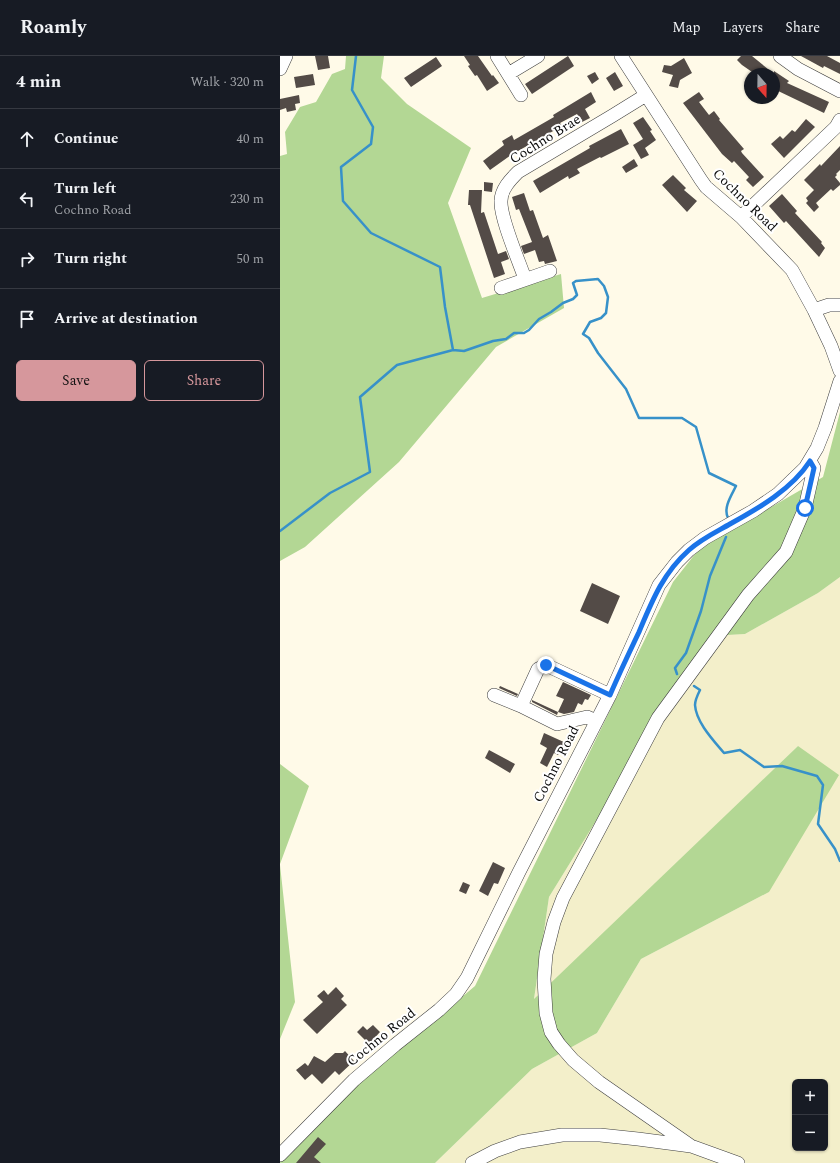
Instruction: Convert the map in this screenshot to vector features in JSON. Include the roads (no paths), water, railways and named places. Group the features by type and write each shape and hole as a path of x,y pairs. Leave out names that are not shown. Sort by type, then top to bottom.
{"street":[{"path":"280,69 286,56"},
{"path":"497,56 521,95"},
{"path":"508,74 538,56"},
{"name":"Cochno Road","path":"621,56 706,187 741,217 792,270 835,345 840,371"},
{"path":"780,56 798,68 840,91"},
{"name":"Cochno Brae","path":"525,279 503,217 500,200 508,183 518,172 646,95"},
{"path":"741,217 836,127 840,120"},
{"path":"501,288 550,271"},
{"path":"814,310 829,305 840,305"},
{"name":"Cochno Road","path":"280,1155 354,1080 439,1010 456,994 467,978 519,872 610,695 659,585 677,562 689,550 705,538 753,511 778,494 806,468 825,428 840,381"},
{"path":"691,1146 599,1082 573,1060 558,1044 551,1032 546,1013 544,979 546,954 554,922 563,898 658,718 748,595 786,552 805,508 814,468 810,461"},
{"path":"521,706 538,669 546,665 610,695"},
{"path":"494,695 521,706 557,724 587,717 596,721"},
{"path":"472,1163 495,1151 520,1142 562,1135 600,1135 691,1146 738,1163"}],"waterway":[{"path":"280,531 330,493 370,472 360,397 397,365 453,350 445,307 440,267 371,233 343,201 341,167 371,144 373,127 352,90 356,56"},
{"path":"453,350 464,351 493,341 506,339 514,333 524,333 529,330 539,319 563,303 573,299 577,295 573,283 576,281 598,279 604,286 608,297 606,313 601,318 590,322 583,334 589,338 598,353 626,389 639,418 682,418 696,427 709,473 736,486 727,506 726,510 728,518"},
{"path":"677,674 675,668 686,653 701,611 710,576 726,537"},
{"path":"694,686 700,690 695,705 698,718 724,753 740,750 764,767 782,766 817,776 823,785 818,824 835,849 840,861"}]}
